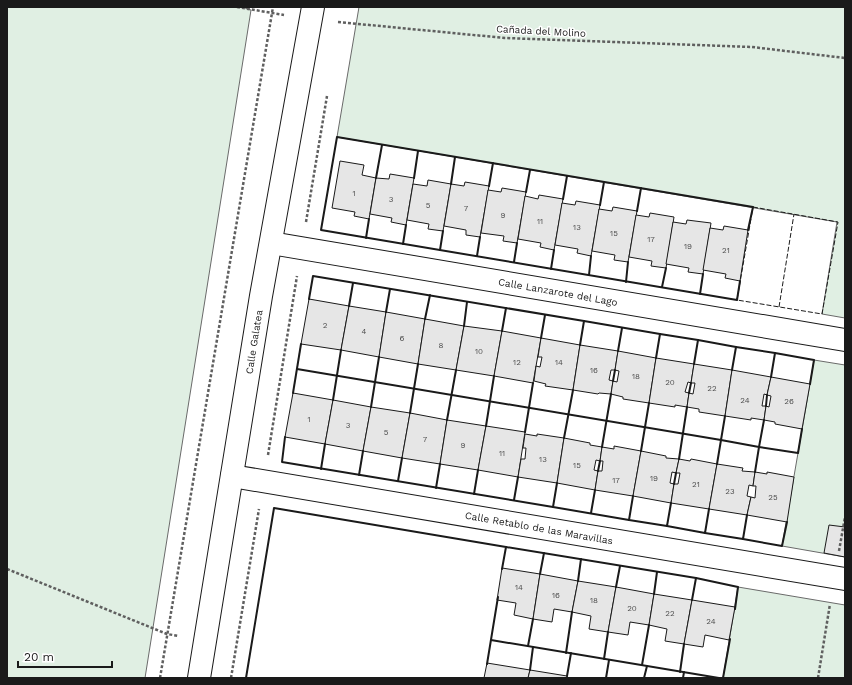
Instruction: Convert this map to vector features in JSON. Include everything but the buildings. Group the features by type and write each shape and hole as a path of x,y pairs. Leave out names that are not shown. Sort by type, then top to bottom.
{"street":[{"name":"Calle Galatea","path":"199,678 271,243 312,13"},
{"name":"Calle Lanzarote del Lago","path":"271,243 845,340"},
{"name":"Calle Retablo de las Maravillas","path":"232,476 840,578"}],"path":[{"name":"Cañada del Molino","path":"237,7 272,13 312,13 339,22 505,38 752,47 845,58"},
{"path":"160,678 273,7"},
{"path":"339,22 341,15"},
{"path":"231,678 328,92"},
{"path":"818,678 840,578 845,518"},
{"path":"7,568 167,634"}],"green space":[{"path":"7,7 242,7 251,10 145,678 7,678"},
{"path":"359,7 845,7 845,318 822,314 837,222 337,137"},
{"path":"814,360 845,365 845,557 782,546"},
{"path":"738,587 845,605 845,678 723,678"}],"fence":[{"path":"753,207 838,222 822,314 737,300 753,207"},
{"path":"779,307 794,214"}],"wall":[{"path":"740,281 737,300 321,230 337,137 753,207 748,230"},
{"path":"376,178 382,145"},
{"path":"414,178 418,151"},
{"path":"451,184 455,157"},
{"path":"489,186 493,163"},
{"path":"526,192 530,170"},
{"path":"563,199 567,176"},
{"path":"600,205 604,182"},
{"path":"637,211 641,188"},
{"path":"366,238 369,219"},
{"path":"403,244 406,225"},
{"path":"440,250 443,231"},
{"path":"477,256 480,237"},
{"path":"514,262 517,243"},
{"path":"551,269 554,250"},
{"path":"589,275 591,256"},
{"path":"626,282 628,262"},
{"path":"662,287 666,268"},
{"path":"700,294 703,274"},
{"path":"309,299 313,276 584,321 580,345"},
{"path":"349,306 353,283"},
{"path":"386,312 390,289"},
{"path":"425,319 430,295"},
{"path":"464,326 467,302"},
{"path":"502,331 506,308"},
{"path":"541,338 545,315"},
{"path":"584,321 660,334"},
{"path":"618,351 622,328"},
{"path":"656,358 660,334 698,340 694,364"},
{"path":"698,340 736,347 732,370"},
{"path":"293,393 301,344"},
{"path":"736,347 775,353 771,377"},
{"path":"333,400 341,350"},
{"path":"775,353 814,360 810,384"},
{"path":"371,407 379,357"},
{"path":"410,413 418,364"},
{"path":"297,369 721,440 725,416"},
{"path":"447,420 456,370"},
{"path":"613,381 615,370"},
{"path":"486,426 494,376"},
{"path":"525,432 533,383"},
{"path":"689,393 691,383"},
{"path":"564,438 573,390"},
{"path":"602,447 611,394"},
{"path":"766,406 767,395"},
{"path":"641,451 649,403"},
{"path":"679,459 687,407"},
{"path":"764,420 759,447 798,453 802,429"},
{"path":"285,437 282,462 553,507"},
{"path":"717,464 721,440 759,447 755,472"},
{"path":"321,469 325,444"},
{"path":"359,475 363,451"},
{"path":"398,481 402,458"},
{"path":"598,471 600,461"},
{"path":"436,488 440,464"},
{"path":"474,494 478,470"},
{"path":"674,484 676,473"},
{"path":"514,500 518,477"},
{"path":"557,483 553,507 629,520"},
{"path":"591,513 595,490"},
{"path":"633,496 629,520 667,526 671,503"},
{"path":"246,678 274,508 506,547 502,569"},
{"path":"667,526 705,533 709,509"},
{"path":"705,533 743,539 747,515"},
{"path":"743,539 782,546 787,522"},
{"path":"506,547 696,578 738,587 735,609"},
{"path":"540,574 544,553"},
{"path":"578,581 581,559"},
{"path":"616,587 620,566"},
{"path":"654,594 657,572"},
{"path":"692,600 696,578"},
{"path":"487,664 498,597"},
{"path":"566,653 572,612"},
{"path":"528,646 533,619"},
{"path":"642,665 649,625"},
{"path":"604,659 608,632"},
{"path":"723,678 730,639"},
{"path":"491,640 719,678"},
{"path":"680,672 684,644"},
{"path":"530,670 533,647"},
{"path":"567,676 571,653"},
{"path":"606,678 609,660"},
{"path":"644,678 647,666"},
{"path":"683,678 684,672"}]}
